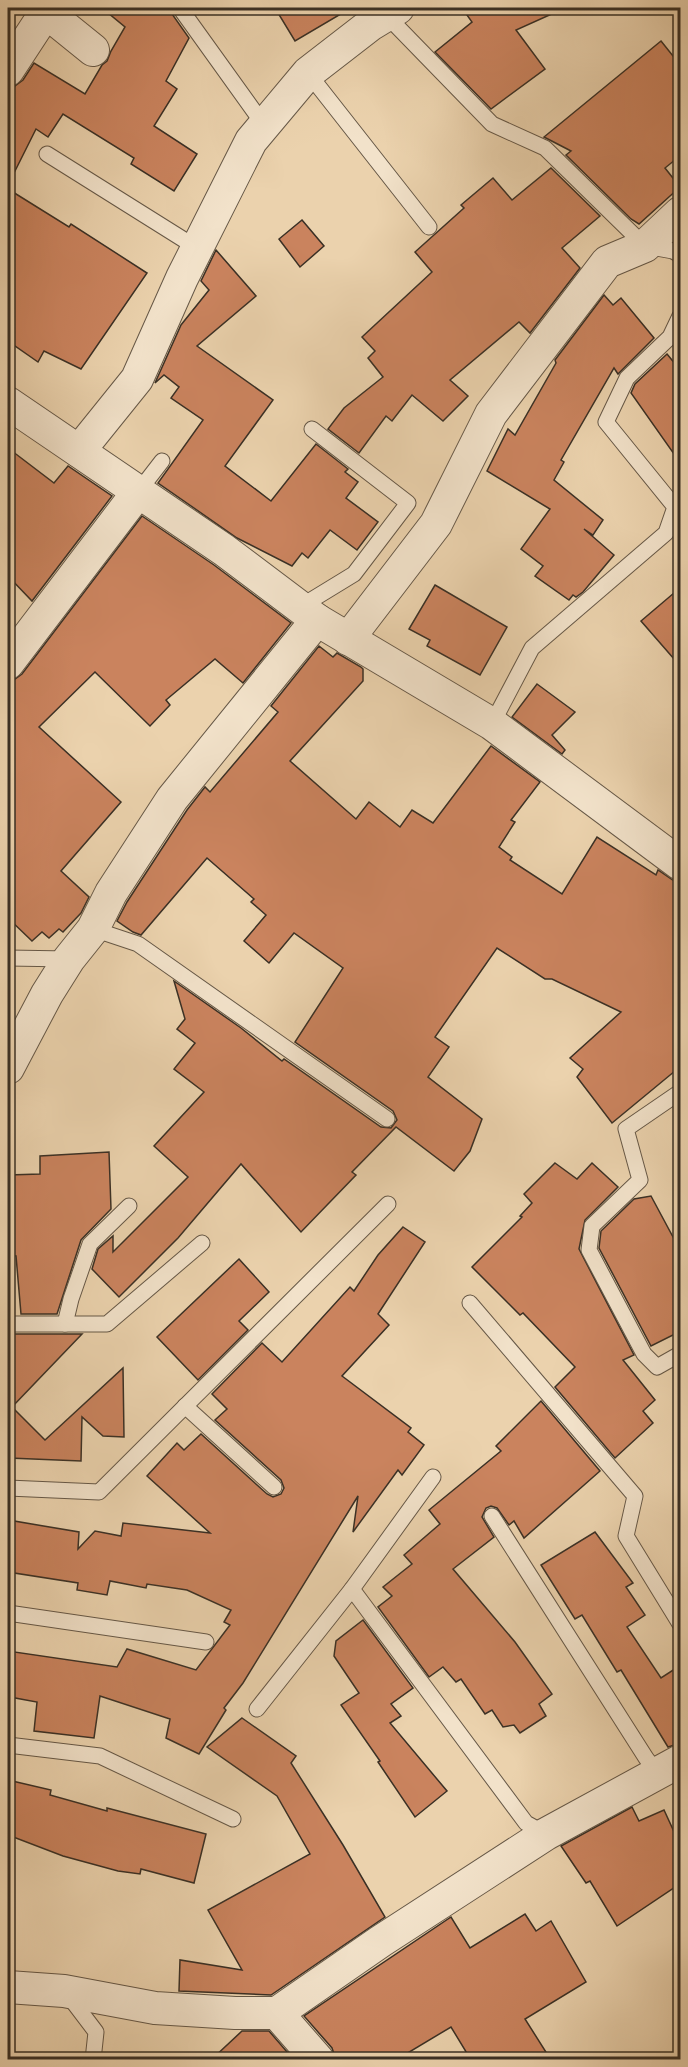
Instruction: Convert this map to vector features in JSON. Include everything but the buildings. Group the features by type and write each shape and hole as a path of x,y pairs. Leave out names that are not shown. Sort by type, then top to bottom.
{"street":[{"path":"79,451 137,379 197,248 251,141 309,73 370,25 392,11"},
{"path":"8,70 46,12 93,50"},
{"path":"348,639 436,524 490,414 606,262 645,246 681,213"},
{"path":"8,403 224,550 309,614 492,724 681,864"},
{"path":"8,663 138,492"},
{"path":"8,1068 47,994 93,929 111,893 172,799 309,614"},
{"path":"8,1986 64,1990 155,2007 235,2013 277,2013 381,1941 546,1834 669,1767"},
{"path":"277,2013 318,2060"}],"lane":[{"path":"180,8 264,125"},
{"path":"392,11 492,124 545,148 645,246 673,251 681,255"},
{"path":"309,73 429,227"},
{"path":"47,154 197,248"},
{"path":"492,724 532,648 666,533 675,507 606,422 627,378 670,338 681,316"},
{"path":"309,614 354,574 408,502 312,429"},
{"path":"138,492 162,460"},
{"path":"93,929 138,944 387,1119"},
{"path":"8,958 69,960"},
{"path":"681,1092 626,1129 640,1180 592,1226 589,1250 644,1354 657,1367 681,1354"},
{"path":"8,1488 99,1492 388,1204"},
{"path":"65,1324 90,1244 129,1206"},
{"path":"8,1324 107,1324 202,1243"},
{"path":"470,1303 635,1496 626,1536 681,1624"},
{"path":"185,1406 274,1487"},
{"path":"257,1709 352,1589 433,1476"},
{"path":"492,1516 646,1758 669,1767"},
{"path":"352,1589 526,1823 546,1834"},
{"path":"8,1614 206,1642"},
{"path":"8,1745 100,1756 233,1819"},
{"path":"64,1990 96,2032 93,2060"}]}
